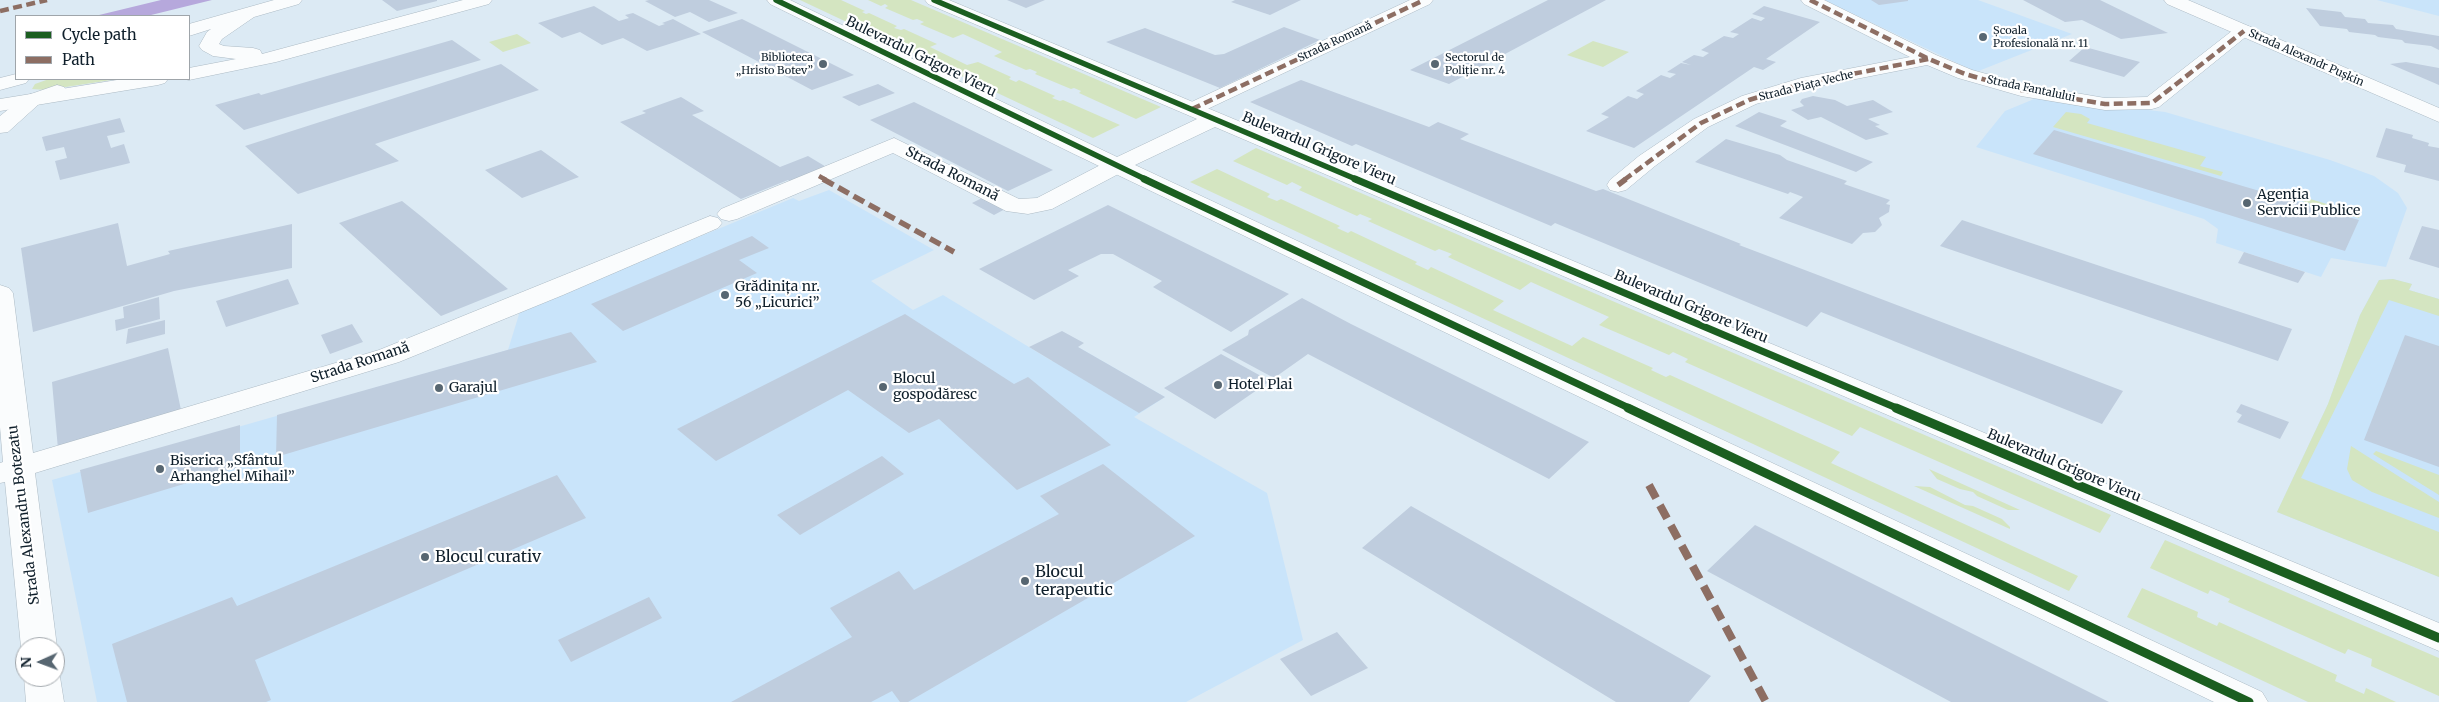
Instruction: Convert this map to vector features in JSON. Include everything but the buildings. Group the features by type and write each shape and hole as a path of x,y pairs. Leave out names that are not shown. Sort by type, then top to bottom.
{"main road":[{"path":"190,30 293,0"},
{"path":"190,74 241,65 483,0"},
{"name":"Bulevardul Grigore Vieru","path":"776,0 1118,165 2249,702"},
{"name":"Bulevardul Grigore Vieru","path":"934,0 2439,638"},
{"name":"Strada Romană","path":"9,470 389,356 554,290 719,218 894,145 1014,206 1028,207 1044,204 1118,165 1203,114 1424,0"},
{"name":"Strada Fantalului","path":"1810,0 1929,59 1992,83 2021,90 2105,104 2152,103 2244,31"},
{"name":"Strada Alexandr Pușkin","path":"2173,0 2439,116"},
{"path":"247,14 214,36 209,46 220,52 234,54 308,48"},
{"name":"Strada Piața Veche","path":"1618,185 1647,161 1701,123 1750,100 1802,84 1929,59"},
{"path":"0,84 15,80"},
{"path":"32,100 151,80"},
{"path":"0,116 32,100 72,88 131,83"},
{"path":"0,147 24,120 52,104 90,89"},
{"name":"Strada Alexandru Botezatu","path":"0,293 9,470 37,637"},
{"path":"43,687 45,702"}],"shaded area":[{"path":"161,0 212,0 151,15 99,15"},
{"name":"Școala Profesională nr. 11","path":"1824,0 1978,0 2072,34 1976,72"},
{"path":"2377,0 2439,0 2439,16"},
{"name":"Agenția Servicii Publice","path":"2039,97 2165,112 2330,160 2374,176 2398,193 2407,208 2386,267 2331,258 2321,277 2216,243 2218,229 2204,219 1976,147 2005,111"},
{"path":"829,190 934,250 871,281 913,310 943,295 1052,361 1078,347 1165,397 1134,417 1267,493 1303,640 1186,702 97,702 52,480 508,350 520,311 793,198 799,201"},
{"path":"2393,279 2412,284 2409,290 2439,299 2439,577 2277,512 2328,404 2360,315 2379,280"}],"green space":[{"path":"800,0 841,0 865,11 862,12 866,14 869,13 897,26 894,28 904,29 937,44 930,47 967,65 978,62 1011,77 1009,79 1016,82 1019,80 1055,96 1052,98 1060,101 1063,100 1120,125 1093,138"},
{"path":"868,0 911,0 1161,107 1136,119 1079,93 1081,91 1074,88 1071,89 1035,74 1037,72 1030,69 1026,70 994,56 1002,52 963,34 953,38 920,24 924,22 917,19 913,20 885,8 888,6 885,4 881,6"},
{"path":"517,34 531,43 503,52 489,42"},
{"path":"1593,41 1629,52 1603,67 1567,55"},
{"path":"46,80 111,80 46,90 32,89 35,84"},
{"path":"2066,112 2081,114 2090,119 2087,123 2206,157 2200,166 2223,172 2221,176 2053,127"},
{"path":"1256,148 2111,515 2100,533 1860,427 1852,436 1685,362 1688,359 1673,352 1669,355 1599,325 1609,317 1531,282 1520,290 1448,257 1452,254 1439,249 1435,251 1368,221 1372,219 1360,214 1357,216 1299,190 1302,187 1292,182 1287,185 1233,161"},
{"path":"1217,169 1270,194 1267,197 1277,201 1281,199 1340,226 1337,228 1348,233 1351,231 1417,262 1415,264 1428,270 1431,267 1504,301 1493,310 1572,346 1583,337 1653,368 1651,370 1666,377 1670,375 1840,452 1831,463 2078,576 2069,591 1190,182"},
{"path":"2277,189 2360,214 2359,218 2275,193"},
{"path":"2393,279 2412,284 2409,290 2439,299 2439,316 2389,300 2301,478 2439,532 2439,577 2277,512 2328,404 2360,315 2379,280"},
{"path":"2351,446 2439,502 2439,518 2372,492 2352,480 2347,469"},
{"path":"2376,451 2439,475 2439,495 2373,454"},
{"path":"1929,469 2020,510 2008,510 1977,496 1973,492 1960,489 1937,479"},
{"path":"1914,486 1930,487 1965,505 1973,506 2002,519 2010,529"},
{"path":"2165,540 2439,658 2439,696 2371,666 2372,659 2348,649 2345,654 2228,602 2230,599 2210,590 2208,594 2150,568"},
{"path":"2142,588 2198,612 2197,617 2217,626 2219,622 2337,675 2335,681 2364,694 2366,688 2396,702 2308,702 2127,617"}],"marked path":[{"path":"0,11 47,0"},
{"path":"1192,109 1424,0"},
{"path":"1810,0 1929,59 1965,74 2021,90 2105,104 2152,103 2244,31"},
{"path":"1618,185 1647,161 1701,123 1749,100 1801,84 1929,59"},
{"path":"819,176 954,252"},
{"path":"1649,485 1766,702"}],"cycle path":[{"path":"776,0 1080,148 2249,702"},
{"path":"934,0 2439,638"}],"place":[{"name":"Școala Profesională nr. 11","path":"1983,37"},
{"name":"Biblioteca „Hristo Botev”","path":"823,64"},
{"name":"Sectorul de Poliție nr. 4","path":"1435,64"},
{"name":"Agenția Servicii Publice","path":"2247,203"},
{"name":"Grădinița nr. 56 „Licurici”","path":"725,295"},
{"name":"Hotel Plai","path":"1218,385"},
{"name":"Blocul gospodăresc","path":"883,387"},
{"name":"Garajul","path":"439,388"},
{"name":"Biserica „Sfântul Arhanghel Mihail”","path":"160,469"},
{"name":"Blocul curativ","path":"425,557"},
{"name":"Blocul terapeutic","path":"1025,581"}]}
